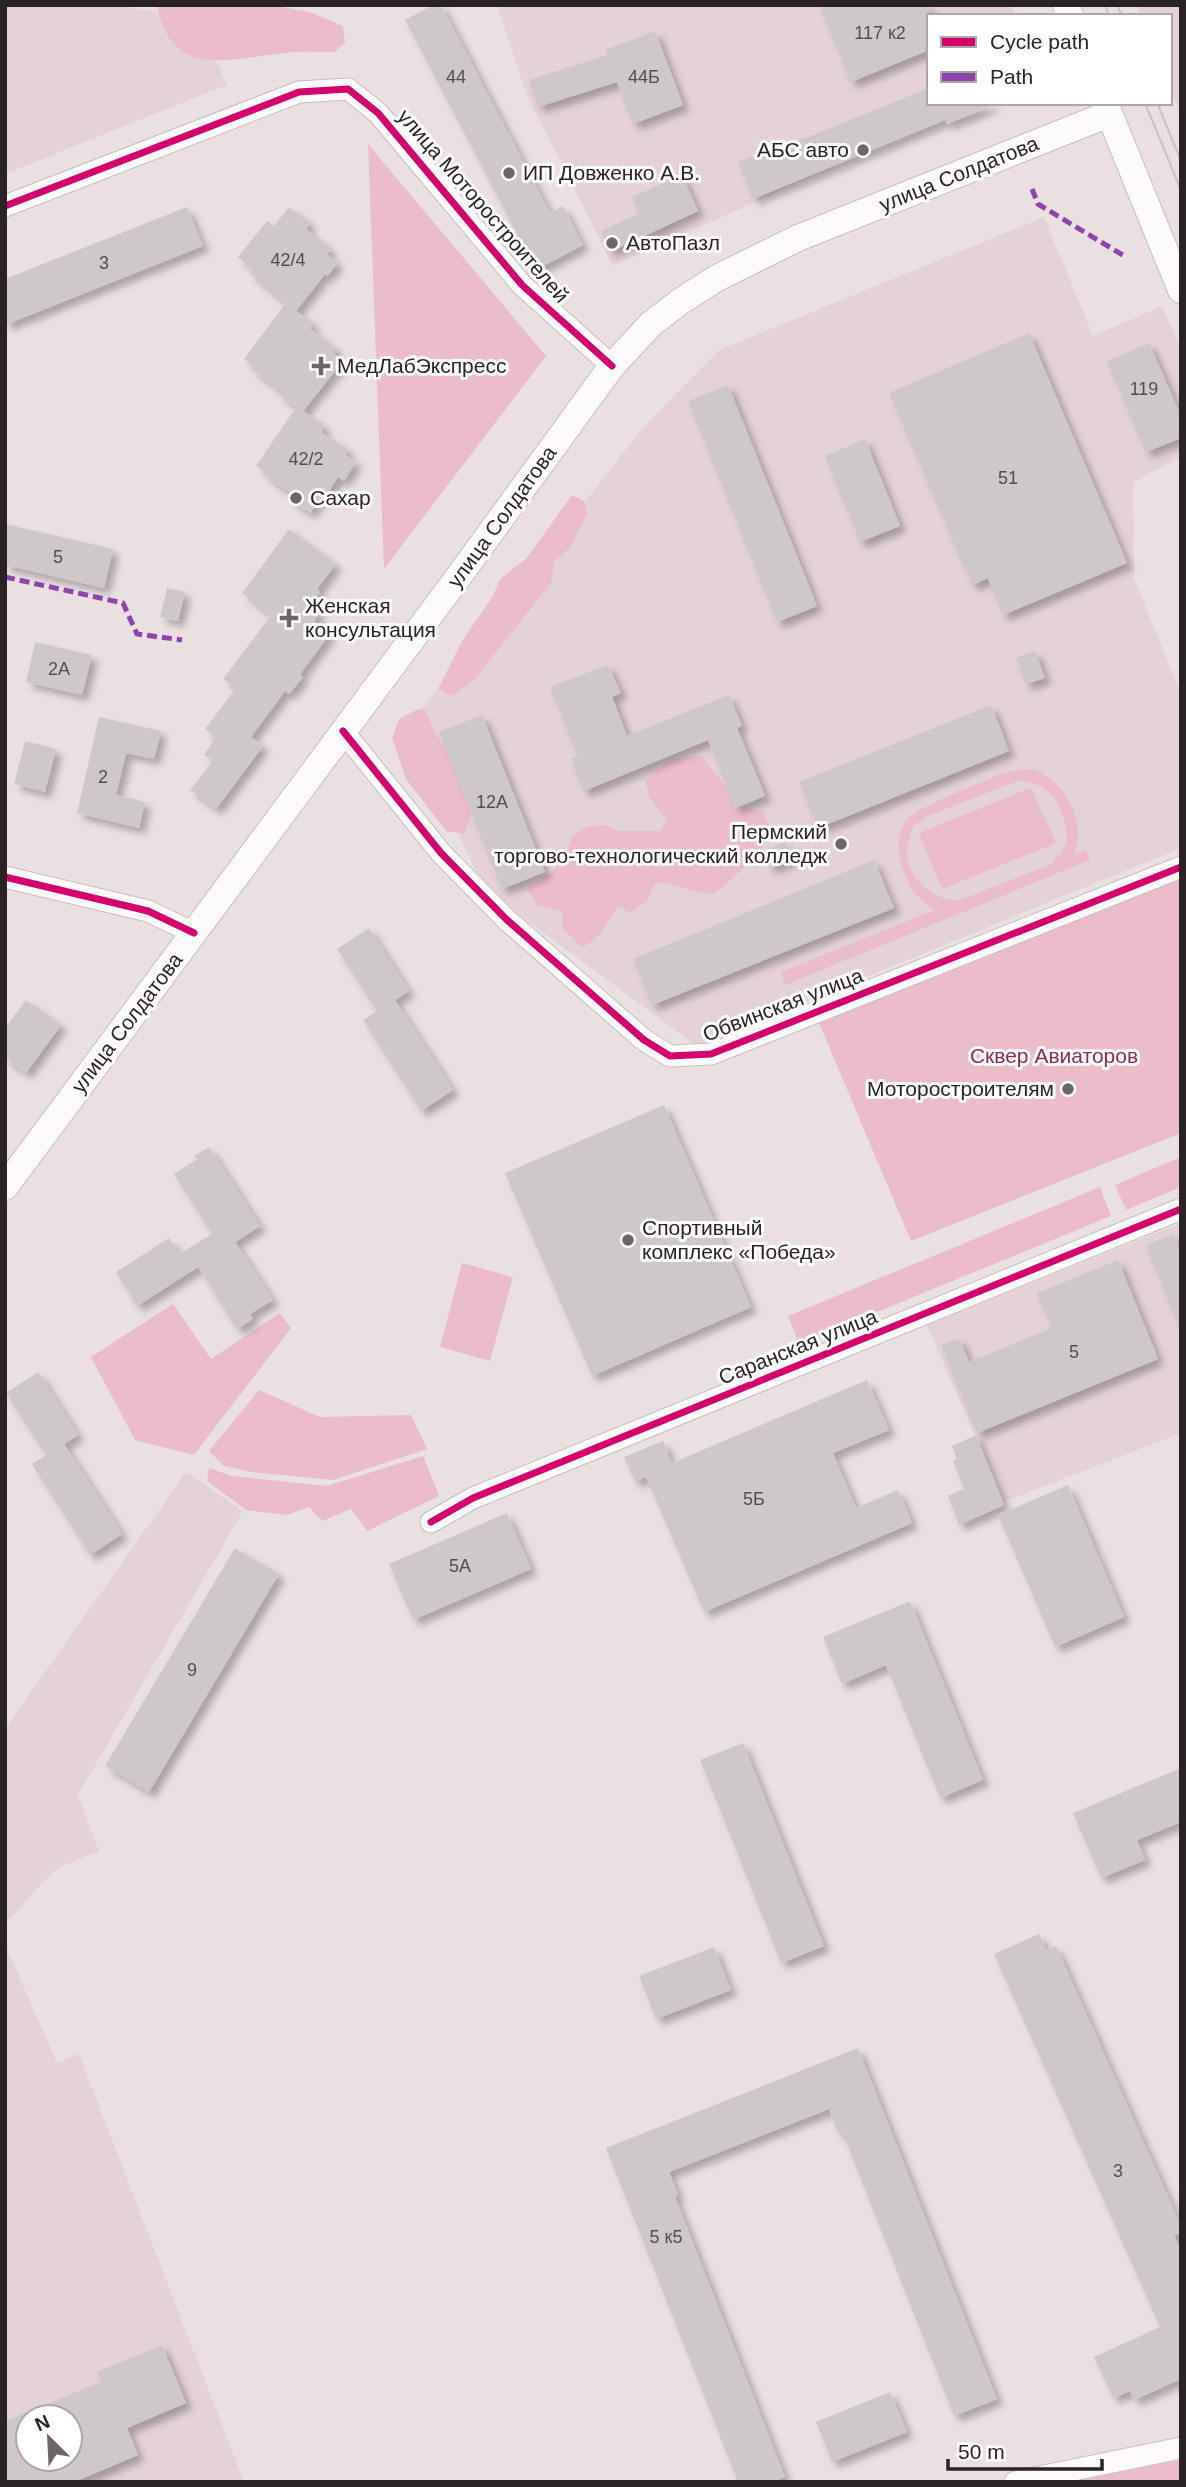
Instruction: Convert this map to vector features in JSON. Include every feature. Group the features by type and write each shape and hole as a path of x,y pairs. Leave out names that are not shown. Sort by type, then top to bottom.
{"main road":[{"path":"1107,109 1181,290"},
{"name":"улица Солдатова","path":"5,1187 612,366 651,324 681,301 748,261 1107,109"}],"street":[{"name":"улица Моторостроителей","path":"5,206 299,92 348,89 378,113 522,285 612,366"},
{"name":"Обвинская улица","path":"343,731 441,853 497,910 644,1040 670,1056 711,1054 1181,867"},
{"path":"5,877 148,911 194,933"},
{"name":"Саранская улица","path":"431,1522 473,1499 1181,1209"},
{"path":"1015,2482 1181,2448"}],"shaded area":[{"path":"5,5 116,5 197,18 227,85 5,174"},
{"path":"497,5 1011,5 1015,14 927,14 927,105 971,105 613,266 527,96"},
{"path":"1137,5 1181,5 1181,114 1172,93 1172,14 1140,14"},
{"path":"1044,217 1093,336 1162,306 1181,349 1181,457 1133,482 1134,578 1181,694 1181,848 697,1046 484,889 409,725 642,429 719,350"},
{"path":"1181,1223 1181,1433 1004,1502 927,1325"},
{"path":"186,1472 243,1511 78,1795 99,1851 56,1869 5,1923 5,1729"},
{"path":"7,1949 57,2063 79,2054 244,2482 5,2482"}],"green space":[{"path":"157,5 271,5 310,12 343,26 345,43 334,52 205,59 189,55 175,45 164,29"},
{"path":"368,144 546,356 384,569"},
{"path":"572,495 584,501 587,514 571,546 554,562 551,583 473,681 451,696 438,689 462,641 493,596 500,579 526,559"},
{"path":"425,709 434,731 455,764 472,812 464,834 446,831 406,779 392,738 399,719 416,710"},
{"path":"702,756 742,808 762,811 771,828 763,846 715,893 700,893 670,884 656,883 646,901 630,913 618,906 598,935 582,947 562,928 562,912 537,905 527,888 554,870 565,856 572,836 589,826 606,825 619,831 661,831 667,820 649,797 646,781 671,761"},
{"path":"1033,769 1055,783 1071,804 1078,828 1074,854 1086,850 1090,860 785,985 781,972 935,910 915,893 901,863 900,836 908,818 978,783 1008,772","holes":["1017,781 1042,787 1053,796 1065,821 1065,843 1052,864 960,900 941,897 924,887 912,872 907,853 913,826 928,816"]},
{"path":"1031,788 1056,843 942,889 919,833"},
{"name":"Сквер Авиаторов","path":"1181,876 1181,1133 911,1241 819,1023"},
{"path":"1181,1157 1181,1187 1126,1210 1115,1185"},
{"path":"1100,1187 1111,1216 799,1344 788,1316"},
{"path":"462,1263 513,1277 490,1361 440,1347"},
{"path":"173,1304 211,1359 280,1313 291,1328 194,1455 135,1440 91,1357"},
{"path":"259,1390 320,1417 411,1415 427,1449 333,1480 251,1472 224,1466 209,1451"},
{"path":"423,1456 439,1496 367,1531 351,1509 322,1521 309,1507 287,1515 246,1510 207,1481 209,1468 232,1476 327,1486"},
{"path":"1181,2460 1181,2482 1072,2482"}],"building":[{"path":"433,5 441,5 550,213 563,206 583,245 536,270 405,20"},
{"path":"819,5 929,5 927,51 851,82"},
{"path":"655,31 683,105 633,124 617,82 538,107 529,80 607,55 605,50"},
{"path":"927,89 927,105 994,105 947,124 945,120 753,199 738,162 753,156 754,159"},
{"path":"682,175 698,211 610,252 601,231 640,213 632,197"},
{"path":"187,207 203,246 5,325 5,279"},
{"path":"289,207 310,223 306,229 331,249 327,254 338,263 327,276 325,274 296,311 314,324 310,329 336,348 333,353 343,361 303,411 325,426 321,432 349,450 345,455 356,462 344,481 338,477 323,500 320,498 310,513 290,500 294,495 265,476 267,473 256,466 296,407 302,411 278,394 281,391 252,369 254,367 244,359 285,304 292,309 249,272 253,269 238,257 267,221 274,226"},
{"path":"1029,333 1127,563 1003,615 988,578 972,585 889,393"},
{"path":"1149,343 1181,416 1181,438 1146,452 1107,361"},
{"path":"728,385 817,606 777,622 688,401"},
{"path":"865,439 900,526 860,542 825,456"},
{"path":"5,524 113,549 104,588 5,565"},
{"path":"289,529 336,564 317,589 320,592 310,606 320,613 314,621 330,634 300,674 303,677 289,694 285,691 251,737 263,746 216,809 190,790 213,761 204,755 216,737 205,729 236,688 223,679 271,615 242,593"},
{"path":"167,588 185,592 178,621 160,617"},
{"path":"35,642 92,655 82,695 26,682"},
{"path":"1035,651 1045,678 1026,684 1016,658"},
{"path":"608,665 621,693 612,697 627,736 729,695 742,726 737,728 765,796 735,808 708,740 584,791 571,759 578,756 550,687"},
{"path":"991,705 1009,751 818,828 799,782"},
{"path":"482,715 545,872 502,889 439,732"},
{"path":"99,717 161,731 154,759 126,753 116,795 145,802 139,828 77,813"},
{"path":"25,741 56,749 45,792 14,784"},
{"path":"785,842 792,859 770,868 763,851"},
{"path":"874,860 894,908 652,1005 633,959"},
{"path":"369,928 409,991 395,1000 453,1090 421,1111 363,1020 377,1011 337,949"},
{"path":"26,1000 61,1025 26,1073 5,1058 5,1028"},
{"name":"Спортивный комплекс «Победа»","path":"664,1105 751,1307 592,1376 505,1173"},
{"path":"209,1147 260,1226 235,1242 273,1300 250,1314 253,1319 237,1329 198,1267 137,1306 116,1272 169,1238 179,1254 212,1234 174,1174 197,1159 194,1156"},
{"path":"1173,1234 1181,1253 1180,1329 1146,1245"},
{"path":"1118,1260 1158,1359 977,1433 941,1345 959,1338 969,1362 1052,1328 1037,1293"},
{"path":"38,1372 78,1435 64,1444 122,1534 90,1555 32,1464 46,1455 6,1393"},
{"path":"867,1380 889,1430 833,1453 856,1508 898,1490 912,1523 704,1612 646,1477 635,1482 624,1457 663,1441 672,1463"},
{"path":"976,1435 1004,1505 959,1525 948,1496 964,1489 953,1461 957,1459 952,1446"},
{"path":"1068,1485 1124,1617 1055,1647 998,1515"},
{"path":"507,1513 531,1569 413,1620 389,1564"},
{"path":"235,1548 279,1574 149,1792 105,1766"},
{"path":"910,1601 983,1780 940,1798 886,1665 842,1684 823,1637"},
{"path":"743,1743 824,1946 781,1963 700,1760"},
{"path":"1181,1768 1181,1822 1137,1840 1145,1860 1101,1878 1073,1813"},
{"path":"1039,1934 1046,1950 1056,1946 1181,2226 1181,2233 1174,2236 1181,2251 1181,2379 1134,2400 1130,2391 1113,2398 1094,2357 1160,2327 994,1954"},
{"path":"714,1947 731,1990 656,2019 639,1976"},
{"path":"858,2048 997,2399 954,2416 842,2131 838,2133 829,2109 669,2172 678,2195 675,2197 785,2477 772,2482 738,2482 606,2148"},
{"path":"162,2345 186,2403 127,2428 138,2455 74,2482 5,2482 5,2421 14,2417 14,2473 84,2473 84,2403 49,2403 101,2382 97,2372"},
{"path":"890,2392 907,2432 832,2462 816,2422"}],"tram line":[{"path":"1105,5 1108,14"},
{"path":"1117,5 1121,14"},
{"path":"1146,105 1181,190"},
{"path":"1158,105 1181,161"}],"marked path":[{"path":"1032,189 1038,204 1126,257"},
{"path":"5,577 123,603 137,634 182,640"}],"cycle path":[{"path":"5,206 299,92 348,89 378,113 522,285 612,366"},
{"path":"343,731 441,853 507,920 644,1040 670,1056 711,1054 1181,867"},
{"path":"5,877 148,911 194,933"},
{"path":"431,1522 473,1498 1181,1209"}],"place":[{"name":"АБС авто","path":"863,150"},
{"name":"ИП Довженко А.В.","path":"509,173"},
{"name":"АвтоПазл","path":"612,243"},
{"name":"МедЛабЭкспресс","path":"321,366"},
{"name":"Сахар","path":"296,498"},
{"name":"Женская консультация","path":"289,618"},
{"name":"Пермский торгово-технологический колледж","path":"841,844"},
{"name":"Моторостроителям","path":"1068,1089"},
{"name":"Спортивный комплекс «Победа»","path":"628,1240"}]}
